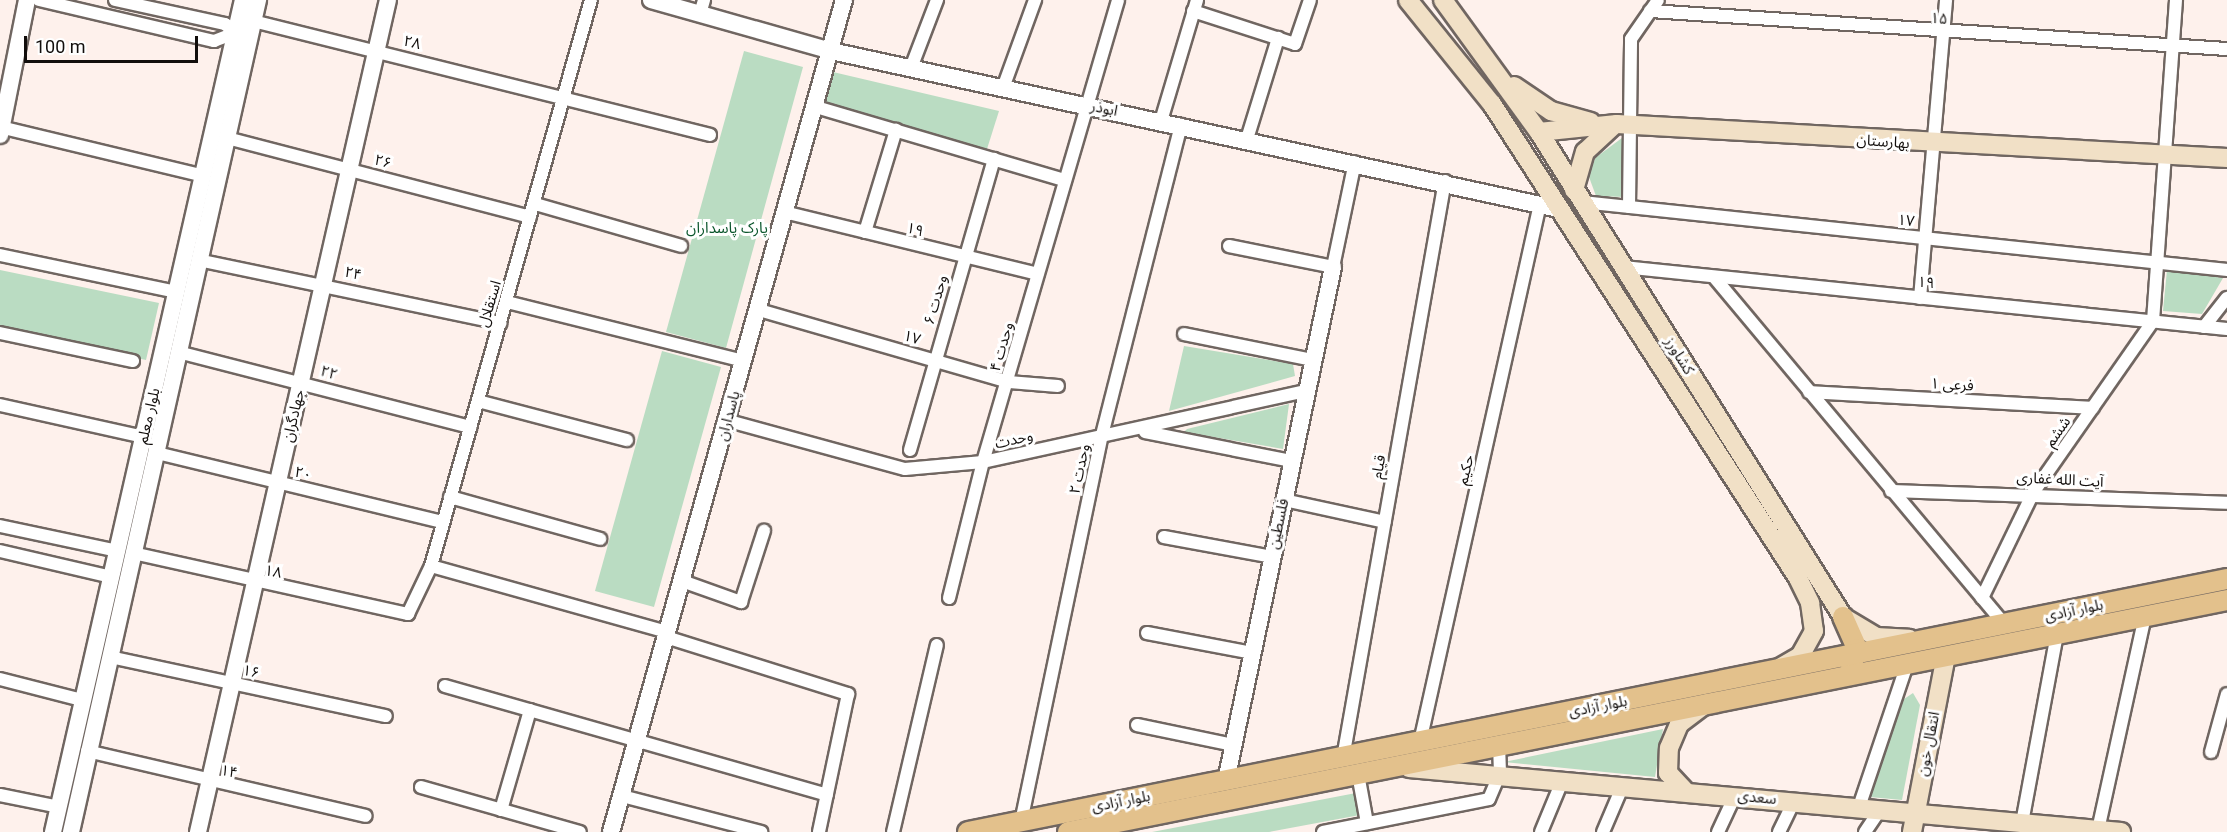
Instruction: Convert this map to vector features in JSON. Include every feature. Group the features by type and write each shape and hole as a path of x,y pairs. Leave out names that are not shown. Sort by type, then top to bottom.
{"main road":[{"name":"کشاورز","path":"1443,0 1539,132 1718,418 1805,574 1814,631 1800,656 1763,674"},
{"name":"کشاورز","path":"1412,5 1492,104 1700,429 1805,574 1843,617 1876,637 1955,636"},
{"path":"1412,5 1506,107 1539,132 1541,163 1599,258 1610,288"},
{"path":"1500,76 1551,111 1624,125"},
{"path":"1578,196 1585,152 1624,125"},
{"name":"بهارستان","path":"1539,132 1624,125 1935,146 2227,158"},
{"path":"1700,429 1718,418"},
{"name":"بلوار آزادی","path":"1068,832 1085,819 1226,781 2006,626 2227,579"},
{"name":"بلوار آزادی","path":"968,832 1021,822 1085,819 1358,774 2227,600"},
{"path":"1803,685 1848,670 1857,655 1843,617"},
{"name":"انتقال خون","path":"1912,832 1946,656"},
{"path":"1685,791 1668,773 1669,748 1679,724 1706,704"},
{"name":"سعدی","path":"1394,767 1500,773 2121,832"}],"street":[{"path":"27,0 0,130 204,176"},
{"path":"39,0 214,41 246,30"},
{"path":"116,0 246,30"},
{"name":"بلوار معلم","path":"53,832 82,700 125,552 144,437 179,316 198,260 227,138 246,30 243,0"},
{"name":"بلوار معلم","path":"125,552 157,453 178,352 177,292 204,176 246,30 258,0"},
{"name":"جهادگران","path":"198,832 388,0"},
{"name":"استقلال","path":"408,614 431,566 591,0"},
{"name":"ابوذر","path":"651,0 702,7 831,51 1445,181 1559,209"},
{"name":"پاسداران","path":"611,832 729,421 784,212 816,107 844,0"},
{"path":"911,68 937,0"},
{"path":"1003,88 1035,0"},
{"name":"وحدت ۴","path":"949,598 983,462 1008,382 1085,105 1118,0"},
{"path":"1161,121 1195,5 1295,44 1310,0"},
{"path":"1629,207 1624,125 1631,39 1658,0"},
{"path":"1920,298 1946,0"},
{"path":"2152,321 2176,0"},
{"name":"۱۵","path":"1650,11 1943,34 2227,49"},
{"name":"۲۸","path":"246,30 376,50 565,94"},
{"path":"1247,139 1278,38"},
{"path":"565,94 710,135"},
{"path":"816,107 1064,180"},
{"name":"وحدت ۲","path":"1021,822 1102,435 1181,125"},
{"path":"866,232 896,130"},
{"name":"۲۶","path":"227,138 530,217"},
{"name":"وحدت ۶","path":"910,450 994,159"},
{"path":"1229,246 1333,267 1355,162"},
{"name":"قیام","path":"1343,758 1445,181"},
{"name":"۱۷","path":"1578,196 1629,207 2227,270"},
{"path":"535,204 681,246"},
{"name":"حکیم","path":"1420,742 1540,204"},
{"name":"۱۹","path":"784,212 964,258 1038,274"},
{"path":"0,255 177,292"},
{"name":"۲۴","path":"198,260 322,283 500,322"},
{"name":"فلسطین","path":"1226,781 1333,267"},
{"name":"۱۹","path":"1623,267 2227,329"},
{"path":"1714,277 2006,626"},
{"path":"2204,327 2227,298"},
{"path":"507,302 744,361"},
{"name":"۱۷","path":"759,310 1008,382 1058,386"},
{"name":"ششم","path":"1982,598 2033,493 2152,321"},
{"path":"0,333 133,362"},
{"path":"1184,334 1313,360"},
{"name":"۲۲","path":"178,352 302,380 471,427"},
{"name":"وحدت","path":"729,421 905,469 983,462 1102,435 1141,431 1307,391"},
{"name":"فرعی ۱","path":"1809,392 2093,408"},
{"path":"477,401 627,440"},
{"path":"0,405 144,437"},
{"path":"1141,431 1292,461"},
{"name":"۲۰","path":"157,453 443,522"},
{"name":"آیت الله غفاری","path":"1891,491 2033,493 2227,503"},
{"path":"450,497 600,539"},
{"path":"1284,500 1385,522"},
{"name":"۱۸","path":"0,526 125,552 255,583 408,614"},
{"path":"682,581 741,602 764,531"},
{"path":"1164,537 1273,557"},
{"path":"0,551 119,578"},
{"path":"431,566 667,634 848,694 819,832"},
{"name":"بلوار معلم","path":"71,832 110,657 119,578"},
{"path":"2098,830 2145,616"},
{"path":"1147,633 1253,653"},
{"path":"2022,823 2056,634"},
{"path":"893,832 936,645"},
{"name":"۱۶","path":"110,657 386,716"},
{"path":"1859,807 1907,664"},
{"path":"0,679 82,700"},
{"path":"445,686 638,739 827,795"},
{"path":"2211,752 2227,694"},
{"path":"501,810 530,710"},
{"path":"1137,725 1234,745"},
{"path":"1323,832 1489,799 1500,773 1499,746"},
{"name":"۱۴","path":"87,752 208,783 366,816"},
{"path":"1358,774 1367,823"},
{"path":"1541,832 1563,779"},
{"path":"1603,832 1623,785"},
{"path":"421,787 580,832"},
{"path":"0,795 59,807"},
{"path":"622,796 761,832"},
{"path":"1718,832 1735,796"},
{"path":"1779,832 1794,801"},
{"path":"1864,832 1880,810"}],"green space":[{"name":"پارک پاسداران","path":"744,51 803,67 726,348 666,332"},
{"path":"833,72 999,111 987,149 824,102"},
{"path":"1626,135 1625,197 1596,196 1589,177 1595,158"},
{"path":"0,270 159,303 146,360 0,329"},
{"path":"2167,270 2223,278 2202,314 2163,311"},
{"path":"1184,346 1293,364 1295,376 1169,411"},
{"path":"662,351 721,367 654,607 595,591"},
{"path":"1289,404 1283,449 1184,432 1187,429"},
{"path":"1913,693 1920,705 1902,800 1870,797 1904,699"},
{"path":"1663,729 1655,777 1504,762"},
{"path":"1356,793 1360,815 1269,832 1152,832"}]}
